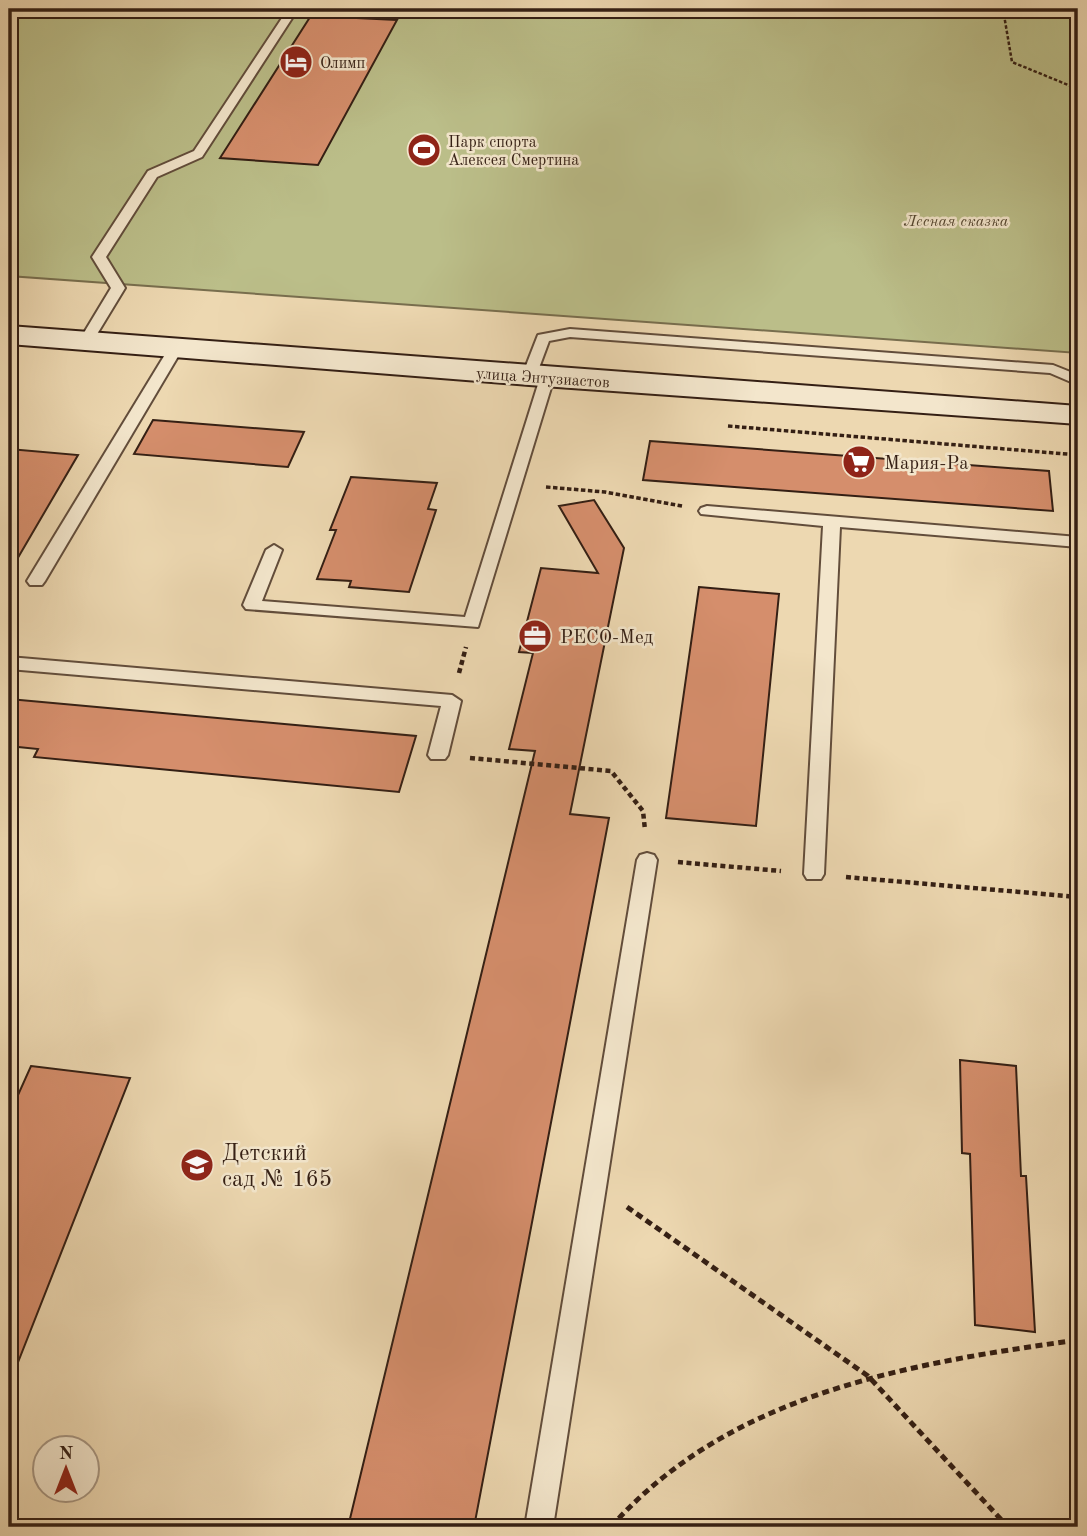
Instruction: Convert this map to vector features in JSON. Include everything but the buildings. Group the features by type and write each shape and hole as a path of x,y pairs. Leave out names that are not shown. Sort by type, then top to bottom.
{"street":[{"name":"улица Энтузиастов","path":"9,335 538,377 1078,415"}],"lane":[{"path":"86,341 118,288 99,257 152,174 198,154 293,9"},
{"path":"312,9 336,10"},
{"path":"274,550 252,605 472,623 514,485 538,377 543,338 570,333 1053,369 1078,381"},
{"path":"36,582 176,348"},
{"path":"707,511 1078,542"},
{"path":"814,874 832,522"},
{"path":"9,663 452,701 438,755"},
{"path":"539,1527 647,860"}],"path":[{"path":"1003,9 1012,62 1078,89"},
{"path":"514,485 606,492 707,511"},
{"path":"452,701 472,623"},
{"path":"438,755 611,771 643,811 647,860 1078,897"},
{"path":"594,1184 868,1376 1008,1527"},
{"path":"611,1527 675,1467 743,1425 801,1400 868,1376 965,1356 1078,1340"}],"green space":[{"name":"Парк спорта Алексея Смертина","path":"9,9 1078,9 1078,353 9,276"}],"place":[{"name":"Олимп","path":"296,62"},
{"name":"Парк спорта Алексея Смертина","path":"424,150"},
{"name":"Мария-Ра","path":"859,462"},
{"name":"РЕСО-Мед","path":"535,636"},
{"name":"Детский сад № 165","path":"197,1165"}],"park label":[{"name":"Лесная сказка","path":"956,220"}]}
